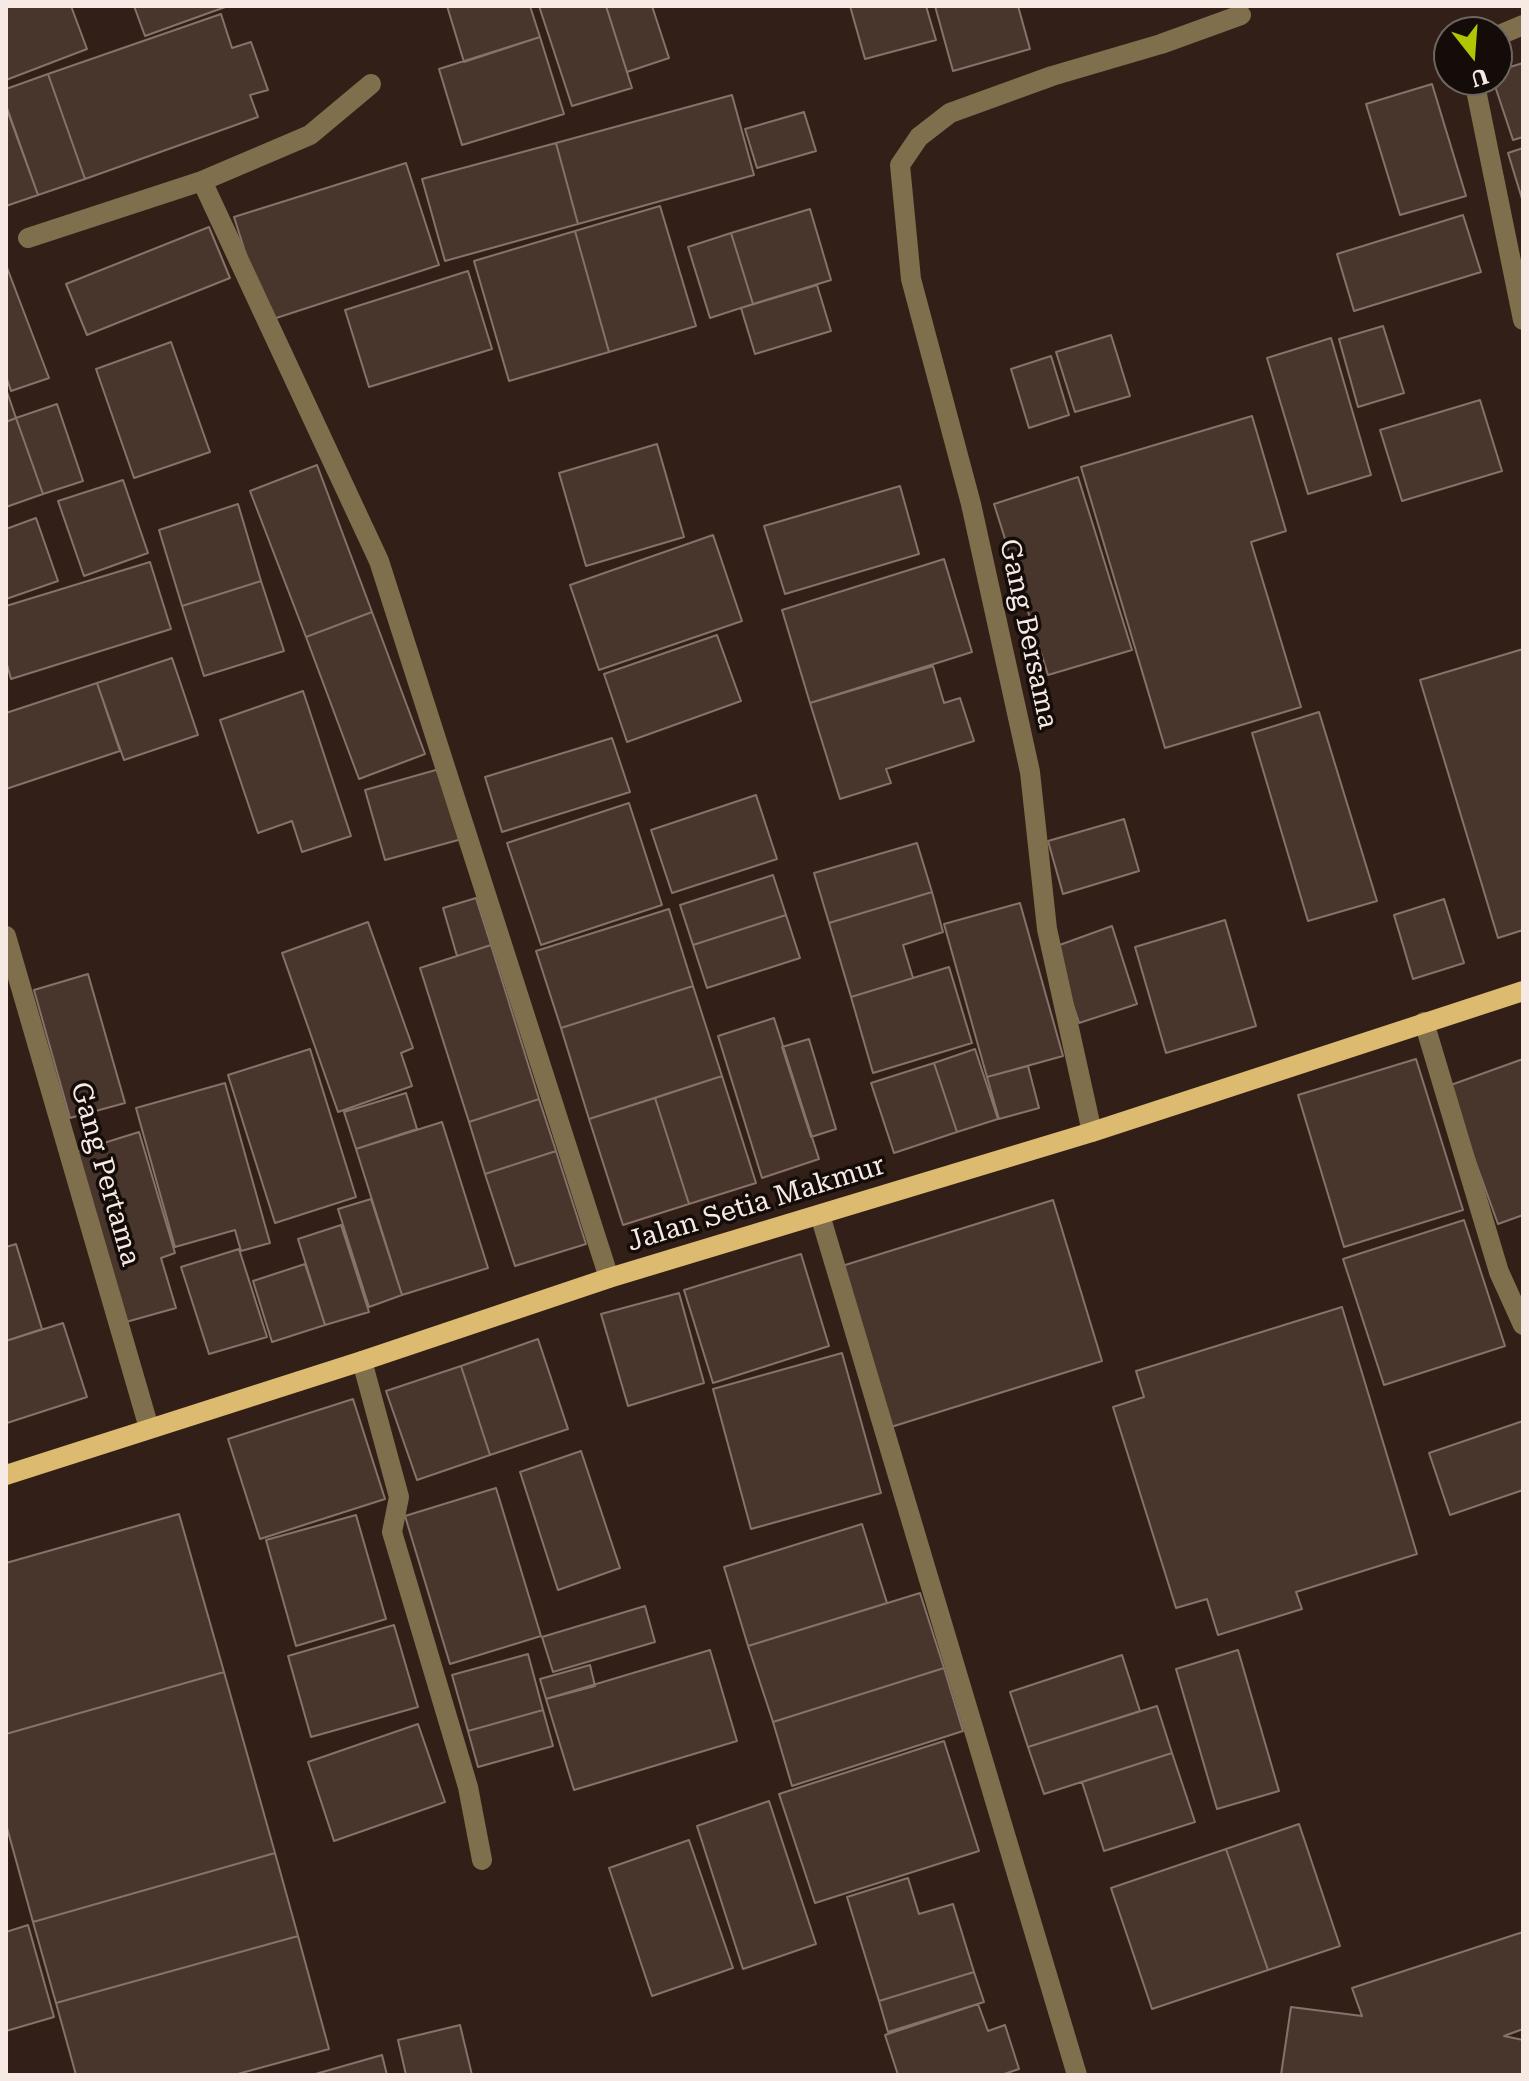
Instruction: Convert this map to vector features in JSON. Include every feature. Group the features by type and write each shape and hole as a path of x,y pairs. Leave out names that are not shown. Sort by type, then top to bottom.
{"main road":[{"name":"Jalan Setia Makmur","path":"6,1475 609,1278 1092,1132 1523,991"}],"street":[{"name":"Gang Bersama","path":"1092,1132 1047,929 1030,772 971,504 911,279 900,165 919,137 950,113 1052,76 1161,44 1241,15"},
{"path":"28,238 202,181 310,135 371,84"},
{"path":"1477,96 1523,320"},
{"path":"202,181 379,561 609,1278"},
{"name":"Gang Pertama","path":"6,936 149,1428"},
{"path":"1424,1022 1499,1272 1523,1325"},
{"path":"820,1215 1077,2075"},
{"path":"362,1361 399,1497 392,1532 468,1787 482,1860"}],"building":[{"path":"6,6 71,6 87,49 6,80"},
{"path":"134,6 228,6 145,36"},
{"path":"447,6 530,6 540,37 464,62"},
{"path":"539,6 606,6 632,88 572,106"},
{"path":"606,6 652,6 669,58 627,72"},
{"path":"850,6 926,6 936,40 865,59"},
{"path":"935,6 1018,6 1030,49 953,71"},
{"path":"221,14 232,48 251,42 268,90 250,95 258,117 85,179 48,74"},
{"path":"540,37 564,114 462,145 439,69"},
{"path":"1523,63 1523,137 1513,140 1498,96 1513,96 1513,66"},
{"path":"48,74 85,179 38,195 6,105 6,89"},
{"path":"1432,84 1433,96 1436,96 1466,196 1400,215 1366,104"},
{"path":"732,95 754,175 578,224 556,143"},
{"path":"6,107 38,195 6,206"},
{"path":"804,112 816,151 757,168 745,129"},
{"path":"556,143 578,224 445,261 422,179"},
{"path":"1523,148 1523,202 1508,153"},
{"path":"406,163 439,265 267,321 234,217"},
{"path":"660,206 696,326 609,352 575,231"},
{"path":"810,209 831,280 753,304 731,233"},
{"path":"1463,215 1481,272 1354,311 1337,254"},
{"path":"209,227 230,278 87,335 66,284"},
{"path":"575,231 609,352 509,381 474,261"},
{"path":"731,233 753,304 710,318 688,247"},
{"path":"6,265 49,378 11,391 6,376"},
{"path":"468,271 492,349 369,387 345,310"},
{"path":"817,285 831,331 755,354 741,308"},
{"path":"1383,326 1404,393 1358,407 1339,339"},
{"path":"1111,335 1130,396 1075,412 1056,352"},
{"path":"1331,338 1371,475 1308,494 1267,358"},
{"path":"171,342 210,452 134,478 96,369"},
{"path":"1051,356 1069,415 1029,428 1011,369"},
{"path":"6,389 16,418 6,422"},
{"path":"1480,400 1502,471 1402,501 1380,430"},
{"path":"57,404 83,481 43,494 16,418"},
{"path":"1252,416 1286,531 1251,542 1301,707 1165,748 1081,467"},
{"path":"16,418 43,494 6,507 6,422"},
{"path":"657,444 684,537 586,566 559,473"},
{"path":"317,465 372,612 306,637 250,491"},
{"path":"1078,477 1132,650 1048,675 994,504"},
{"path":"123,480 148,553 84,576 58,501"},
{"path":"900,486 919,554 785,594 764,526"},
{"path":"238,504 261,581 182,606 159,530"},
{"path":"36,518 58,581 6,599 6,529"},
{"path":"713,535 742,621 599,670 570,585"},
{"path":"944,559 972,652 810,703 782,610"},
{"path":"150,562 171,629 11,679 6,661 6,606"},
{"path":"261,581 284,651 204,676 182,606"},
{"path":"372,612 425,754 359,779 306,637"},
{"path":"717,635 741,701 627,742 604,674"},
{"path":"1523,649 1523,930 1498,938 1420,680"},
{"path":"172,658 198,735 124,760 97,683"},
{"path":"933,666 944,703 960,698 974,741 886,769 891,783 840,799 810,703"},
{"path":"97,683 120,751 6,789 6,713"},
{"path":"303,691 351,836 302,852 292,821 258,833 220,720"},
{"path":"1319,712 1377,901 1308,921 1252,733"},
{"path":"612,738 630,792 502,832 485,777"},
{"path":"443,768 462,839 385,860 365,790"},
{"path":"756,795 777,859 672,893 651,830"},
{"path":"629,803 662,905 541,945 507,843"},
{"path":"1124,819 1139,871 1063,894 1048,841"},
{"path":"917,843 932,892 829,923 814,873"},
{"path":"773,875 786,915 693,945 680,905"},
{"path":"932,892 943,932 903,945 913,978 851,997 829,923"},
{"path":"476,898 491,945 457,956 443,908"},
{"path":"1444,899 1464,963 1413,979 1394,915"},
{"path":"1020,903 1063,1056 987,1077 944,924"},
{"path":"669,909 693,986 561,1028 536,951"},
{"path":"786,915 800,958 707,988 693,945"},
{"path":"1225,920 1256,1026 1166,1053 1135,947"},
{"path":"368,922 413,1048 401,1053 412,1086 338,1112 282,953"},
{"path":"1112,926 1137,1004 1079,1023 1054,947"},
{"path":"491,945 539,1099 469,1122 420,968"},
{"path":"949,967 972,1043 873,1073 851,997"},
{"path":"88,974 125,1103 70,1118 34,990"},
{"path":"693,986 722,1076 589,1119 561,1028"},
{"path":"774,1018 819,1159 762,1178 718,1036"},
{"path":"809,1039 836,1129 811,1137 782,1047"},
{"path":"310,1049 356,1197 275,1223 228,1075"},
{"path":"975,1049 998,1119 957,1132 934,1063"},
{"path":"1416,1059 1463,1210 1344,1247 1298,1095"},
{"path":"1523,1059 1523,1215 1498,1224 1448,1086"},
{"path":"934,1063 957,1132 894,1153 871,1083"},
{"path":"1028,1066 1039,1108 999,1119 987,1077"},
{"path":"722,1076 756,1183 689,1204 655,1098"},
{"path":"225,1083 270,1243 241,1251 235,1230 175,1247 136,1108"},
{"path":"406,1093 417,1129 356,1149 344,1112"},
{"path":"655,1098 689,1204 623,1225 589,1119"},
{"path":"539,1099 556,1151 485,1174 469,1122"},
{"path":"442,1122 488,1268 402,1295 356,1149"},
{"path":"139,1132 175,1253 161,1258 176,1308 126,1322 75,1152"},
{"path":"556,1151 586,1244 515,1266 485,1174"},
{"path":"371,1199 402,1295 369,1307 338,1209"},
{"path":"1053,1200 1102,1361 891,1427 842,1266"},
{"path":"1464,1220 1505,1346 1384,1385 1343,1259"},
{"path":"341,1225 369,1312 325,1325 298,1239"},
{"path":"16,1244 42,1329 6,1341 6,1247"},
{"path":"239,1249 267,1337 209,1354 181,1267"},
{"path":"801,1254 829,1346 713,1383 684,1290"},
{"path":"305,1264 325,1325 272,1342 253,1281"},
{"path":"679,1293 704,1383 628,1406 601,1314"},
{"path":"1342,1307 1417,1554 1296,1592 1302,1609 1218,1635 1207,1599 1176,1608 1113,1407 1144,1397 1136,1371"},
{"path":"63,1323 87,1397 7,1423 6,1341"},
{"path":"538,1339 568,1429 490,1455 461,1366"},
{"path":"842,1353 881,1493 751,1529 713,1389"},
{"path":"461,1366 490,1455 417,1480 386,1391"},
{"path":"353,1399 385,1499 260,1539 228,1439"},
{"path":"1523,1421 1523,1490 1450,1515 1429,1453"},
{"path":"581,1451 620,1568 558,1590 520,1472"},
{"path":"496,1488 541,1636 450,1664 405,1516"},
{"path":"179,1514 224,1672 6,1734 6,1563"},
{"path":"356,1515 386,1619 296,1646 266,1540"},
{"path":"862,1524 887,1603 748,1646 724,1567"},
{"path":"920,1593 944,1668 773,1722 748,1646"},
{"path":"645,1606 655,1642 553,1672 542,1637"},
{"path":"394,1625 418,1707 311,1737 288,1656"},
{"path":"710,1650 737,1741 574,1790 546,1699"},
{"path":"1238,1650 1279,1791 1217,1809 1176,1669"},
{"path":"528,1654 543,1710 468,1731 452,1675"},
{"path":"1122,1655 1140,1711 1028,1747 1010,1692"},
{"path":"590,1665 595,1686 546,1699 540,1679"},
{"path":"944,1668 963,1731 792,1786 773,1722"},
{"path":"224,1672 275,1853 33,1922 6,1824 6,1734"},
{"path":"1157,1706 1172,1753 1044,1794 1028,1747"},
{"path":"543,1710 553,1746 478,1767 468,1731"},
{"path":"418,1724 445,1802 334,1841 308,1762"},
{"path":"944,1741 979,1851 815,1903 779,1794"},
{"path":"1172,1753 1195,1822 1104,1851 1082,1782"},
{"path":"769,1801 816,1944 743,1969 697,1826"},
{"path":"1299,1824 1340,1946 1268,1970 1226,1849"},
{"path":"689,1840 733,1968 652,1996 609,1868"},
{"path":"1226,1849 1268,1970 1152,2009 1111,1888"},
{"path":"275,1853 298,1936 56,2003 33,1922"},
{"path":"908,1878 919,1914 953,1904 974,1972 879,2001 847,1897"},
{"path":"28,1925 54,2017 6,2031 6,1932"},
{"path":"1523,1932 1523,2029 1504,2036 1523,2040 1523,2075 1281,2075 1291,2007 1362,2016 1352,1988"},
{"path":"298,1936 329,2049 234,2075 76,2075 56,2003"},
{"path":"974,1972 984,2002 888,2032 879,2001"},
{"path":"978,2004 988,2031 1005,2025 1019,2069 1001,2075 898,2075 885,2035"},
{"path":"460,2025 472,2075 406,2075 398,2040"},
{"path":"382,2055 387,2075 312,2075"}]}
